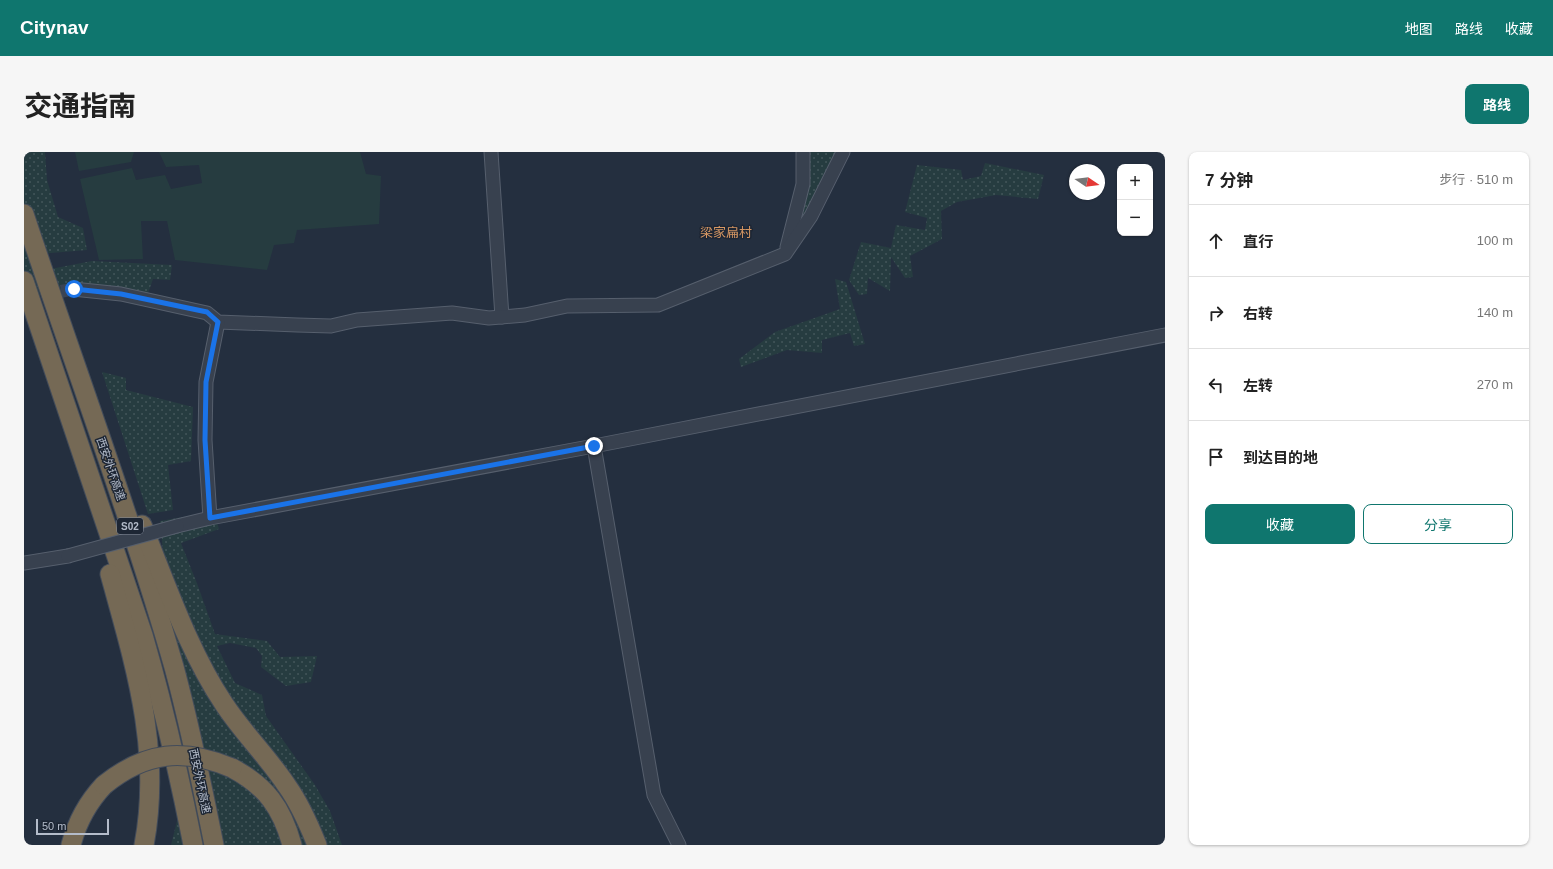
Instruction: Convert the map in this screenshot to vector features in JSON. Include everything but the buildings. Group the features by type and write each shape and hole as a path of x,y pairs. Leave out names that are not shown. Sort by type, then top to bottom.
{"highway":[{"name":"西安外环高速","path":"24,214 144,569 174,669 193,746 214,845"},
{"name":"西安外环高速","path":"24,281 154,671 193,845"},
{"path":"47,349 127,634 144,708 150,751 149,806 144,845"},
{"path":"80,380 191,645 224,704 294,796 317,845"},
{"path":"71,845 90,802 104,785 133,765 164,756 176,755 199,757 232,768 256,783 271,798 279,811 292,845"}],"street":[{"path":"491,152 502,317"},
{"path":"785,254 803,184 803,152"},
{"path":"74,289 121,294 207,312 218,322 331,326 357,320 452,313 489,318 525,315 567,306 658,305 785,254 811,216 843,152"},
{"path":"210,518 205,440 206,382 218,322"},
{"path":"24,563 68,556 210,518 1165,336"},
{"path":"594,446 654,795 679,845"}],"green space":[{"path":"24,152 45,152 47,180 58,217 83,228 87,250 39,254 40,271 92,261 172,265 170,280 153,279 146,299 102,288 24,297"},
{"path":"75,152 134,152 131,162 79,171"},
{"path":"159,152 360,152 366,174 381,176 379,224 297,230 294,243 274,245 267,270 175,260 167,221 141,221 143,259 99,260 80,179 132,168 136,180 165,175 171,189 202,183 199,165 166,167"},
{"path":"804,152 841,152 790,246"},
{"path":"985,163 1044,175 1038,199 996,195 957,202 941,211 942,239 910,256 913,277 905,278 891,257 890,291 868,278 867,294 859,295 849,280 861,242 891,248 896,225 925,230 927,218 905,212 917,165 961,170 963,180 981,176"},
{"path":"835,279 846,282 865,344 854,346 850,333 822,340 822,353 787,350 741,367 739,359 775,332 840,309"},
{"path":"102,372 126,378 126,390 193,407 191,461 168,465 173,510 148,514"},
{"path":"214,513 219,529 181,543 215,634 267,641 280,657 317,656 311,682 286,686 261,667 262,656 256,648 230,643 217,646 235,683 262,695 266,716 315,785 330,811 342,845 192,845 160,521"},
{"path":"181,805 186,845 171,845"}],"tunnel":[{"path":"24,299 73,289"}],"district":[{"name":"梁家扁村","path":"726,232"}],"route":[{"path":"74,289 121,294 207,312 218,322 206,382 205,440 210,518 594,446"}]}
